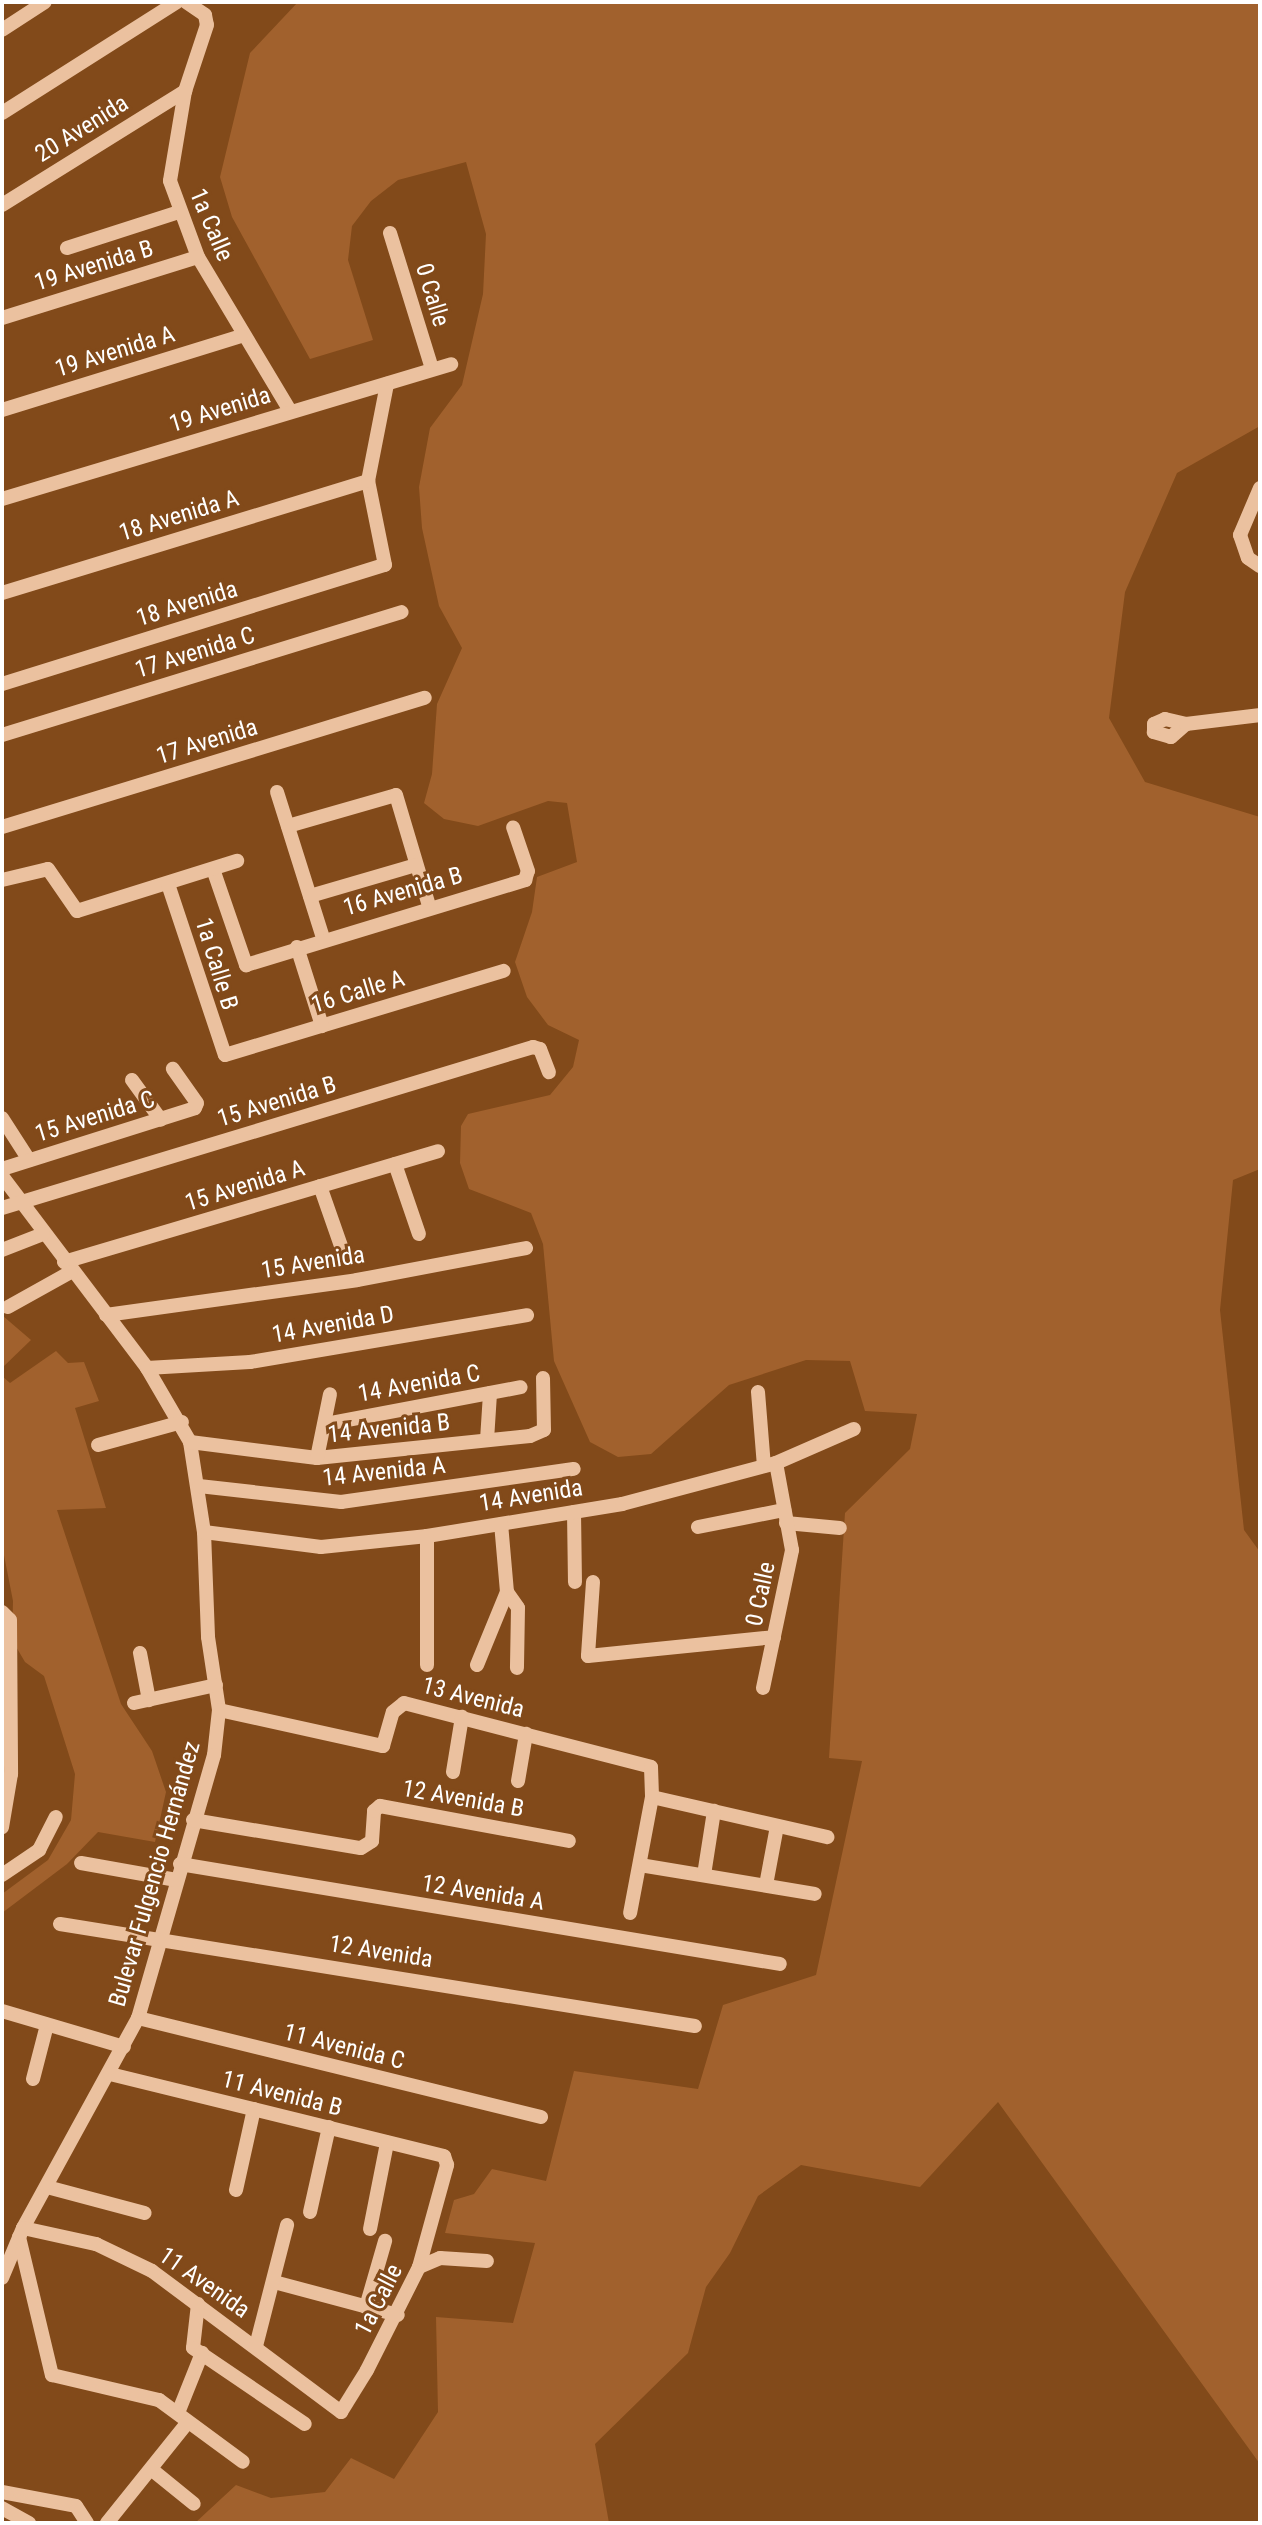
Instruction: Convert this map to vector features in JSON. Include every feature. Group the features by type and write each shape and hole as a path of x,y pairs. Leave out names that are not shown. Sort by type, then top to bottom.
{"street":[{"path":"2,30 45,2"},
{"path":"2,113 177,2"},
{"name":"1a Calle","path":"186,2 205,15 207,25 185,91 169,172 179,212 198,257 241,336 290,411"},
{"name":"20 Avenida","path":"2,205 185,91"},
{"path":"67,248 179,212"},
{"name":"0 Calle","path":"390,233 432,369"},
{"name":"19 Avenida B","path":"2,318 198,257"},
{"name":"19 Avenida A","path":"2,410 241,336"},
{"name":"19 Avenida","path":"2,499 451,364"},
{"path":"368,481 387,384"},
{"name":"18 Avenida","path":"2,684 385,565 368,481"},
{"name":"18 Avenida A","path":"2,593 368,481"},
{"path":"1260,488 1246,511 1240,542 1248,558 1260,566"},
{"name":"17 Avenida C","path":"2,735 401,612"},
{"name":"17 Avenida","path":"2,827 425,698"},
{"path":"1186,724 1260,715"},
{"path":"277,792 323,938"},
{"path":"288,826 393,795 400,800 429,906"},
{"name":"16 Avenida B","path":"213,869 242,962 525,880 528,871 513,827"},
{"path":"2,880 48,869 77,911 237,861"},
{"path":"310,896 416,865"},
{"name":"1a Calle B","path":"168,884 225,1055"},
{"path":"297,947 322,1026"},
{"name":"16 Calle A","path":"225,1055 504,971"},
{"name":"15 Avenida B","path":"2,1208 533,1047 540,1049 549,1072"},
{"name":"15 Avenida C","path":"2,1169 161,1120 197,1103 173,1069"},
{"path":"132,1080 161,1120"},
{"path":"2,1118 29,1160"},
{"name":"15 Avenida A","path":"68,1267 438,1151"},
{"path":"395,1164 419,1234"},
{"name":"Bulevar Fulgencio Hernández","path":"2,1176 147,1368 182,1422 190,1442 199,1486 208,1637 219,1710 214,1755 180,1864 138,2018 21,2233 2,2278"},
{"path":"320,1186 341,1246"},
{"path":"2,1250 43,1234"},
{"name":"15 Avenida","path":"106,1315 357,1280 526,1248"},
{"path":"8,1307 68,1267"},
{"name":"14 Avenida D","path":"147,1368 250,1362 527,1315"},
{"name":"14 Avenida B","path":"190,1442 317,1458 530,1436 544,1430 543,1378"},
{"name":"14 Avenida C","path":"326,1424 521,1387"},
{"name":"0 Calle","path":"758,1392 770,1465 785,1516 791,1561 763,1688"},
{"path":"487,1440 490,1393"},
{"path":"317,1458 330,1394"},
{"path":"98,1445 182,1422"},
{"name":"14 Avenida","path":"204,1532 321,1547 427,1536 622,1504 770,1465 854,1429"},
{"name":"14 Avenida A","path":"199,1486 341,1502 574,1469"},
{"path":"574,1512 575,1582"},
{"path":"698,1527 785,1516 840,1528"},
{"path":"477,1665 507,1592 501,1524"},
{"path":"427,1536 427,1665"},
{"path":"593,1582 588,1656 774,1637"},
{"path":"507,1592 518,1608 517,1668"},
{"path":"2,1827 11,1774 10,1631 4,1612"},
{"path":"140,1653 141,1702 216,1685"},
{"name":"13 Avenida","path":"219,1710 377,1746 387,1742 397,1705 462,1717 651,1767 652,1797"},
{"path":"453,1772 462,1717"},
{"path":"518,1781 526,1734"},
{"path":"630,1913 652,1797 827,1837"},
{"name":"12 Avenida B","path":"193,1820 361,1848 372,1841 374,1811 380,1806 569,1841"},
{"path":"704,1875 714,1811"},
{"path":"2,1875 39,1850 56,1817"},
{"path":"766,1885 777,1826"},
{"path":"81,1863 176,1880"},
{"name":"12 Avenida A","path":"180,1864 780,1964"},
{"path":"640,1865 815,1894"},
{"name":"12 Avenida","path":"60,1924 695,2026"},
{"path":"2,2011 124,2047"},
{"name":"11 Avenida C","path":"138,2018 541,2117"},
{"path":"33,2079 47,2025"},
{"name":"11 Avenida B","path":"110,2074 444,2156 447,2165 419,2267"},
{"path":"236,2190 254,2109"},
{"path":"310,2212 329,2127"},
{"name":"1a Calle","path":"370,2229 387,2143"},
{"path":"47,2187 145,2213"},
{"path":"256,2346 287,2225"},
{"path":"21,2233 51,2373 146,2395 243,2462"},
{"name":"11 Avenida","path":"21,2233 113,2251 198,2304 341,2412"},
{"path":"366,2307 385,2241"},
{"name":"1a Calle","path":"341,2412 398,2315 419,2267 440,2258 487,2261"},
{"path":"274,2282 398,2315"},
{"path":"107,2523 151,2469 183,2418 198,2350 198,2304"},
{"path":"198,2350 305,2424"},
{"path":"151,2469 194,2504"},
{"path":"2,2492 76,2506 87,2523"},
{"path":"2,2508 29,2523"}],"shaded area":[{"path":"298,2 1260,2 1260,426 1177,473 1125,592 1109,718 1145,782 1260,817 1260,1169 1233,1180 1220,1310 1244,1530 1260,1552 1260,2464 998,2102 920,2187 801,2165 758,2196 730,2253 706,2287 688,2353 595,2444 609,2523 195,2523 236,2485 271,2498 325,2492 351,2458 394,2479 438,2412 436,2317 513,2323 535,2243 445,2233 454,2200 474,2194 492,2169 546,2181 574,2071 698,2089 723,2005 816,1975 862,1761 829,1758 845,1513 910,1449 917,1414 865,1411 850,1361 806,1360 729,1385 651,1454 618,1457 590,1442 554,1361 543,1244 531,1213 469,1189 460,1163 461,1126 468,1114 550,1095 573,1067 579,1040 548,1025 527,997 515,962 532,912 537,877 577,862 567,803 548,801 478,826 444,819 424,803 432,774 437,704 462,648 439,606 422,528 419,487 430,428 462,385 483,294 486,234 466,162 398,180 371,201 352,226 348,260 373,340 310,359 232,217 220,177 250,53"},
{"path":"2,1317 31,1340 2,1368"},
{"path":"56,1351 68,1363 84,1362 99,1401 75,1408 106,1508 57,1510 121,1704 152,1751 166,1792 155,1842 98,1832 67,1864 2,1913 2,1894 48,1860 71,1820 75,1774 44,1676 25,1662 12,1640 13,1601 2,1545 2,1376 10,1383"}]}
